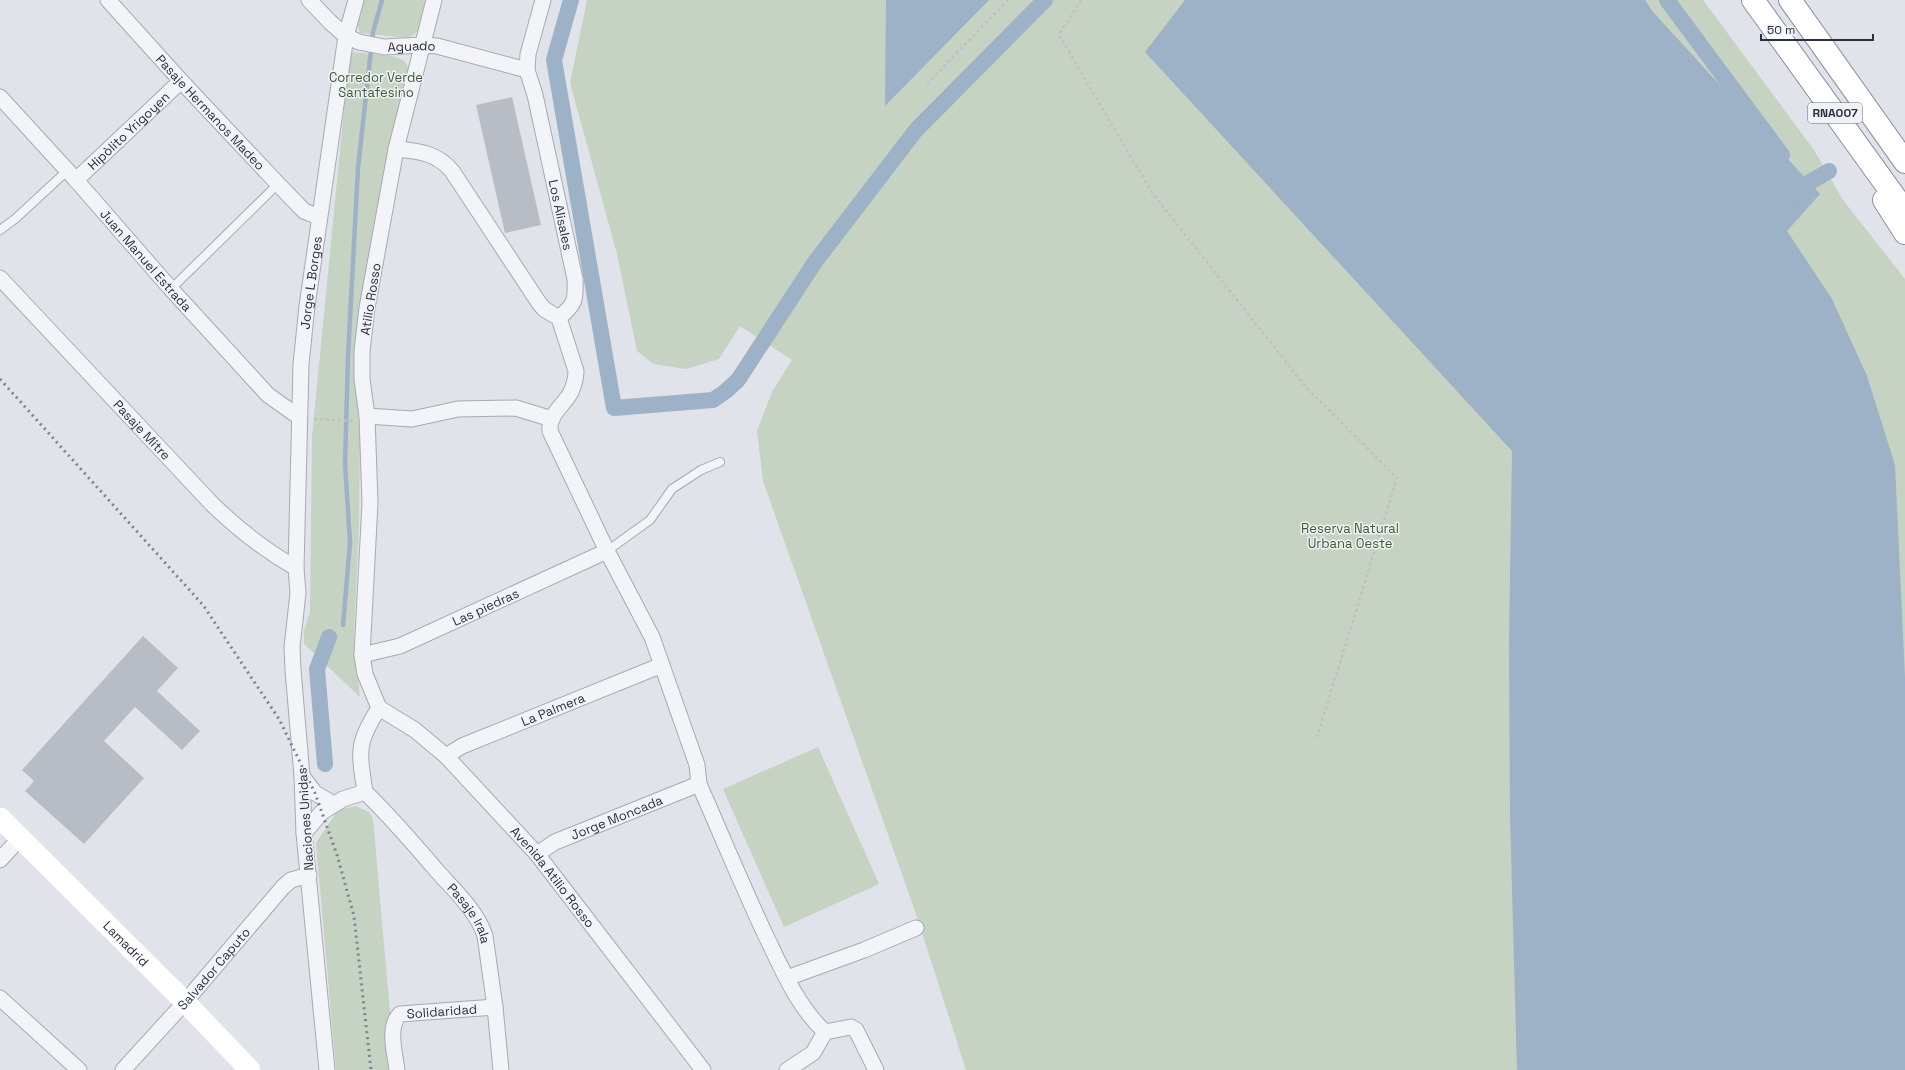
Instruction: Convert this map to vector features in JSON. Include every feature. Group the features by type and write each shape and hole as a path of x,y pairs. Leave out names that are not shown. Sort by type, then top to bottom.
{"highway":[{"path":"1791,2 1905,142"},
{"name":"RNA007","path":"1791,2 1905,162"},
{"path":"1758,8 1905,233"},
{"name":"RNA007","path":"1758,8 1905,211"}],"street":[{"name":"Pasaje Hermanos Madeo","path":"108,0 181,81 304,211 319,217"},
{"name":"Aguado","path":"309,0 330,22 352,39 384,47 422,45 438,46 527,70"},
{"name":"Jorge L Borges","path":"296,568 301,364 319,217 352,39 356,0"},
{"name":"Atilio Rosso","path":"379,708 365,674 362,655 370,502 360,419 364,331 396,149 434,0"},
{"name":"Los Alisales","path":"543,0 528,54 527,70 535,95 575,279 575,301 559,318"},
{"name":"Hipòlito Yrigoyen","path":"72,175 181,81"},
{"name":"Juan Manuel Estrada","path":"0,97 72,175 171,289 268,395 299,417"},
{"path":"396,149 433,155 445,162 452,170 539,303 544,309 559,318 576,371 576,380 570,394 552,419 550,431 607,551 652,637 697,765 699,784 756,914 786,978 809,1016 825,1032"},
{"name":"Pasaje Mitre","path":"0,278 212,504 238,528 273,555 296,568"},
{"path":"360,419 412,419 458,409 516,408 552,419"},
{"name":"Las piedras","path":"362,655 400,646 607,551"},
{"name":"Naciones Unidas","path":"296,568 298,593 292,647 293,670 302,776 304,833 327,1070"},
{"name":"La Palmera","path":"446,756 462,746 662,665"},
{"path":"304,833 322,812 334,804 365,792 360,754 362,742 368,727 379,708"},
{"name":"Avenida Atilio Rosso","path":"379,708 415,730 446,756 537,854 703,1070"},
{"path":"302,776 315,793 334,804"},
{"name":"Jorge Moncada","path":"537,854 555,842 699,784"},
{"name":"Pasaje Irala","path":"365,792 388,814 477,918 485,936 495,1007 501,1070"},
{"name":"Lamadrid","path":"0,818 185,1002 250,1070"},
{"path":"0,860 20,838"},
{"name":"Salvador Caputo","path":"123,1070 185,1002 283,887 291,880 309,875"},
{"path":"786,978 864,950 916,928"},
{"path":"0,998 79,1070"},
{"name":"Solidaridad","path":"397,1070 392,1026 395,1019 400,1014 495,1007"},
{"path":"788,1070 813,1053 825,1032 851,1027 856,1030 876,1070"}],"lane":[{"path":"0,230 72,175"},
{"path":"171,289 278,184"},
{"path":"607,551 650,520 672,489 701,470 720,462"}],"path":[{"path":"927,84 1008,0"},
{"path":"1081,0 1059,35 1153,194 1305,386 1397,478 1317,737"},
{"path":"328,421 360,419"}],"green space":[{"name":"Corredor Verde Santafesino","path":"362,0 428,0 420,28 414,35 407,38 360,33 357,22"},
{"name":"Reserva Natural Urbana Oeste","path":"587,0 1703,0 1814,150 1843,200 1905,279 1905,1070 966,1070 915,911 763,481 757,431 772,392 792,360 740,326 719,359 686,369 653,364 637,351 617,254 570,83"},
{"name":"Corredor Verde Santafesino","path":"353,52 391,56 404,60 409,69 356,373 360,436 359,527 354,632 360,697 304,644 304,631 310,612 312,437 349,58"},
{"path":"818,747 879,884 784,927 723,789"},
{"path":"356,806 369,812 373,819 395,1070 336,1070 316,843 338,810"}],"water":[{"path":"886,0 989,0 885,106"},
{"path":"1185,0 1645,0 1653,12 1820,194 1787,231 1832,299 1867,376 1895,465 1905,678 1905,1070 1517,1070 1510,815 1509,643 1512,451 1145,52"}],"building":[{"path":"512,97 541,225 505,233 476,105"},
{"path":"143,636 178,668 157,691 200,731 182,750 135,707 104,741 144,778 84,844 25,791 34,781 22,770"}],"waterway":[{"path":"343,625 350,543 345,463 348,356 358,168 373,32 382,0"},
{"path":"571,0 554,60 614,408 713,400 738,380 815,262 916,130 1045,0"},
{"path":"1667,0 1782,155"},
{"path":"1794,196 1805,185 1829,171"},
{"path":"325,764 317,669 329,637"}],"railway":[{"path":"0,379 203,605 279,719 315,793 337,855 354,916 371,1070"}]}
